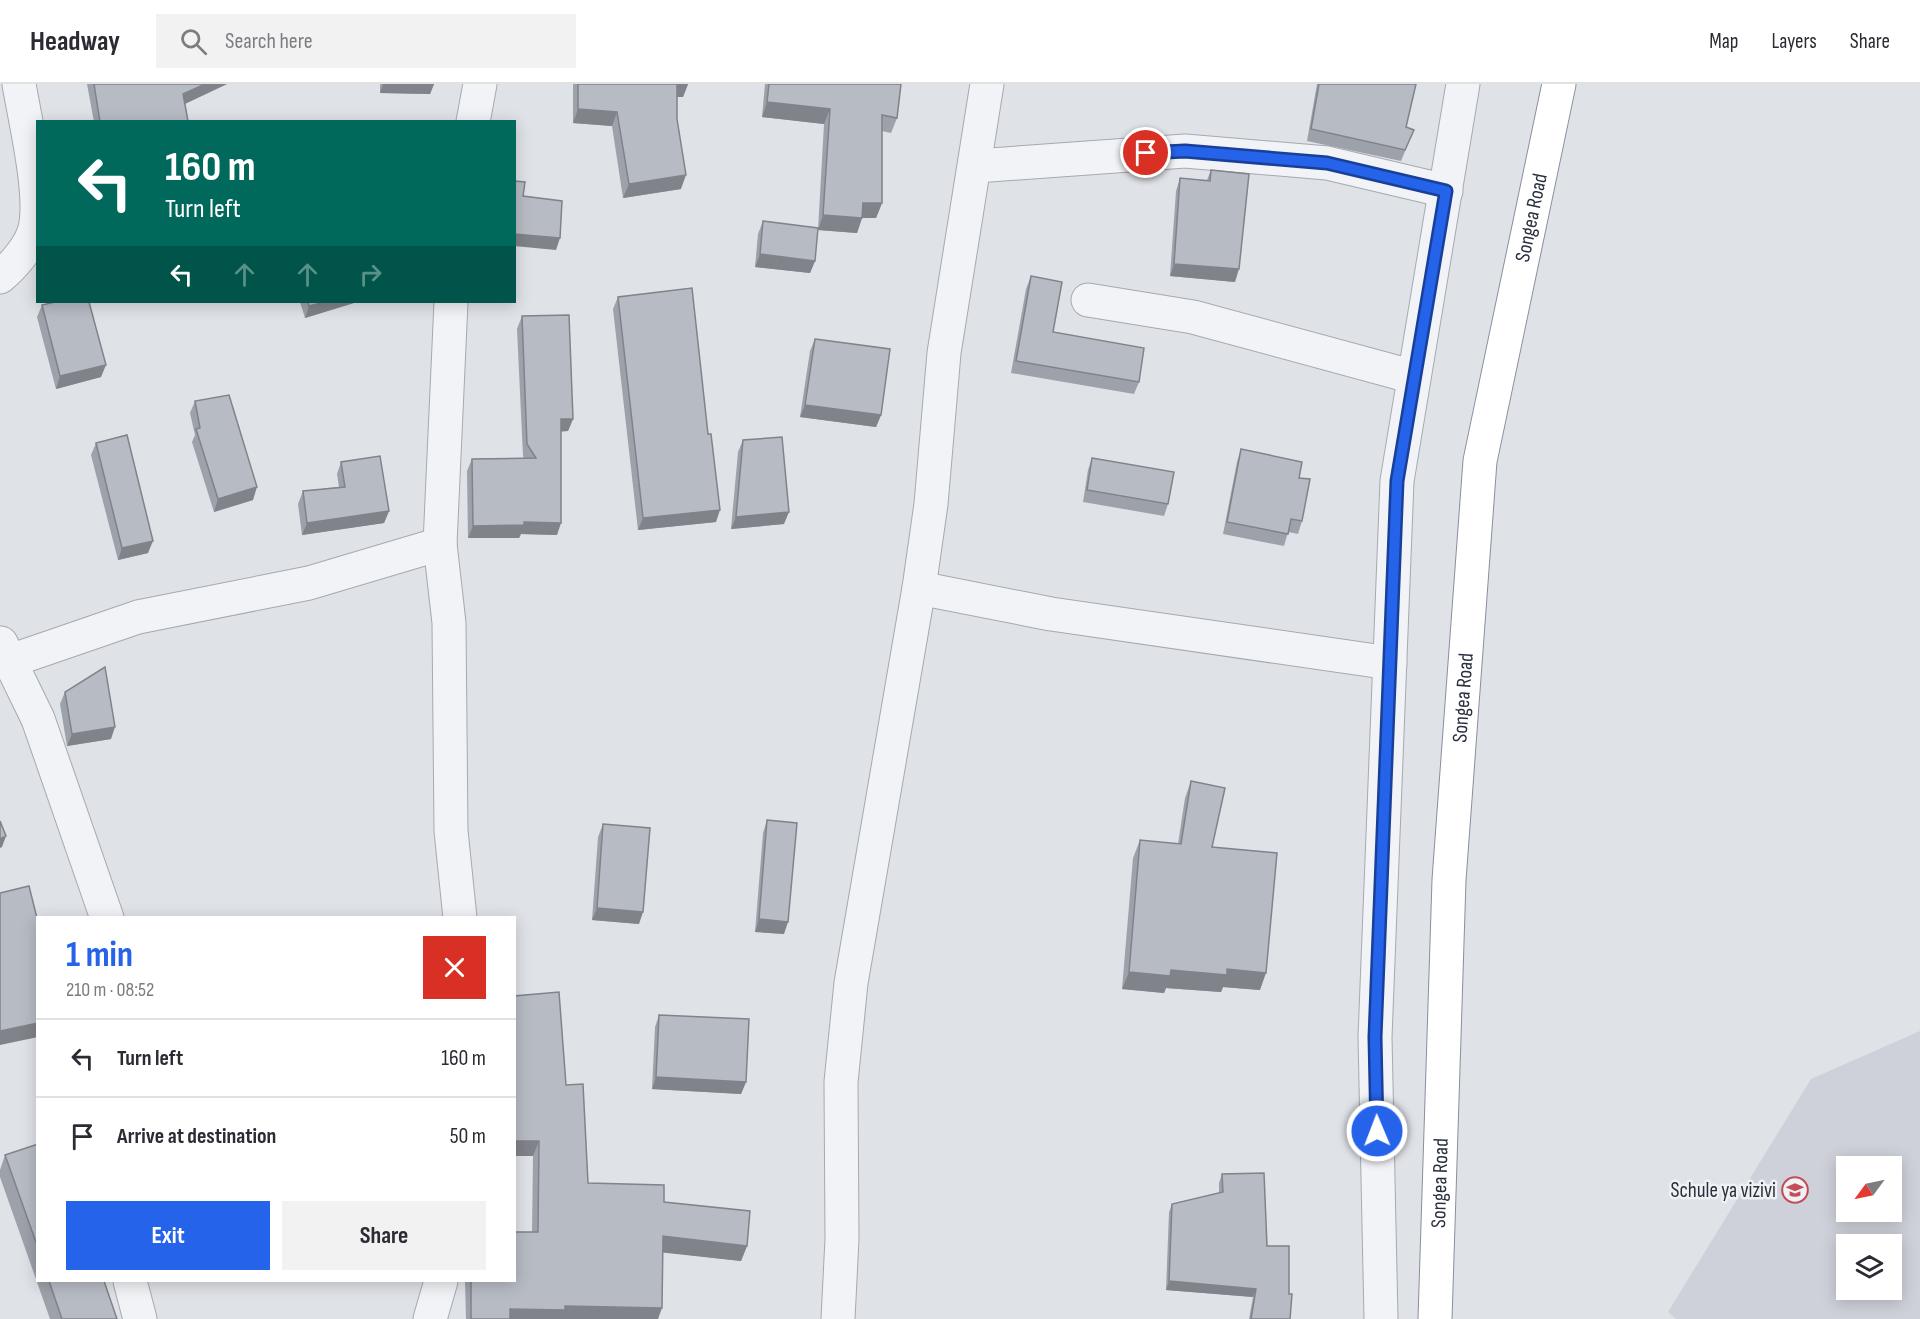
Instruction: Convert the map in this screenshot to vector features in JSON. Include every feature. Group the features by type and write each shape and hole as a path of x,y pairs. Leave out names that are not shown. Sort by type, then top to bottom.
{"highway":[{"name":"Songea Road","path":"1435,1319 1449,880 1480,461 1559,84"}],"street":[{"path":"0,278 14,265 35,229 35,185 19,84"},
{"path":"473,120 480,84"},
{"path":"838,1319 842,1239 841,1082 851,983 920,588 932,504 944,353 976,166 987,84"},
{"path":"1381,1319 1375,1037 1397,481 1464,84"},
{"path":"976,166 1185,151 1327,163 1446,191"},
{"path":"1088,300 1193,317 1414,377"},
{"path":"451,303 441,544 449,623 451,831 460,916"},
{"path":"106,916 38,719 5,651 138,617 309,583 441,544"},
{"path":"920,588 1051,614 1390,663"},
{"path":"130,1282 140,1319"},
{"path":"430,1319 441,1282"}],"shaded area":[{"name":"Schule ya vizivi","path":"1920,1031 1920,1319 1676,1319 1668,1312 1811,1079"}],"building":[{"path":"94,84 205,84 183,94 188,120 100,120"},
{"path":"578,84 677,84 677,119 686,175 629,184 617,112 578,109"},
{"path":"769,84 901,84 897,118 882,115 882,203 863,203 862,218 823,215 830,109 767,102"},
{"path":"1319,84 1416,84 1406,127 1414,130 1405,150 1311,129"},
{"path":"1211,170 1249,174 1239,269 1174,264 1180,178 1210,181"},
{"path":"516,181 525,182 523,196 562,201 560,238 516,234"},
{"path":"763,221 818,228 815,261 760,254"},
{"path":"1031,276 1062,282 1053,332 1144,348 1139,382 1016,361"},
{"path":"692,288 708,434 711,434 720,510 643,518 618,297"},
{"path":"89,303 106,365 60,376 42,305"},
{"path":"569,315 573,419 561,419 561,523 524,522 524,525 473,526 472,459 536,458 527,444 522,316"},
{"path":"815,339 890,349 881,415 805,405"},
{"path":"229,395 257,487 218,499 196,429 200,428 195,401"},
{"path":"127,435 153,541 122,548 96,443"},
{"path":"782,437 789,512 736,517 743,440"},
{"path":"1241,449 1302,462 1299,478 1310,479 1302,521 1291,519 1288,534 1227,522"},
{"path":"380,456 389,511 307,523 303,491 345,487 341,462"},
{"path":"1092,458 1174,472 1168,504 1087,490"},
{"path":"105,667 115,727 72,734 65,692"},
{"path":"1191,781 1225,788 1212,847 1277,853 1266,973 1227,969 1227,975 1171,970 1170,976 1129,972 1140,840 1181,844"},
{"path":"767,820 797,823 788,922 759,919"},
{"path":"0,821 6,836 0,839"},
{"path":"603,824 650,828 643,912 597,908"},
{"path":"29,886 36,916 36,1023 0,1031 0,893"},
{"path":"559,992 566,1085 583,1084 588,1183 664,1185 664,1202 750,1211 747,1246 663,1236 662,1308 565,1306 565,1310 510,1309 510,1319 471,1319 471,1282 516,1282 516,1232 538,1232 539,1141 516,1141 516,996"},
{"path":"659,1015 749,1019 746,1082 656,1077"},
{"path":"36,1145 36,1242 5,1155"},
{"path":"1264,1173 1267,1246 1289,1246 1289,1294 1292,1294 1290,1319 1251,1319 1256,1289 1169,1281 1172,1204 1223,1192 1222,1174"},
{"path":"49,1282 104,1282 117,1319 62,1319"}],"place":[{"name":"Schule ya vizivi","path":"1795,1190"}],"route":[{"path":"1146,153 1185,151 1327,163 1446,191 1397,481 1375,1037 1377,1131"}]}
